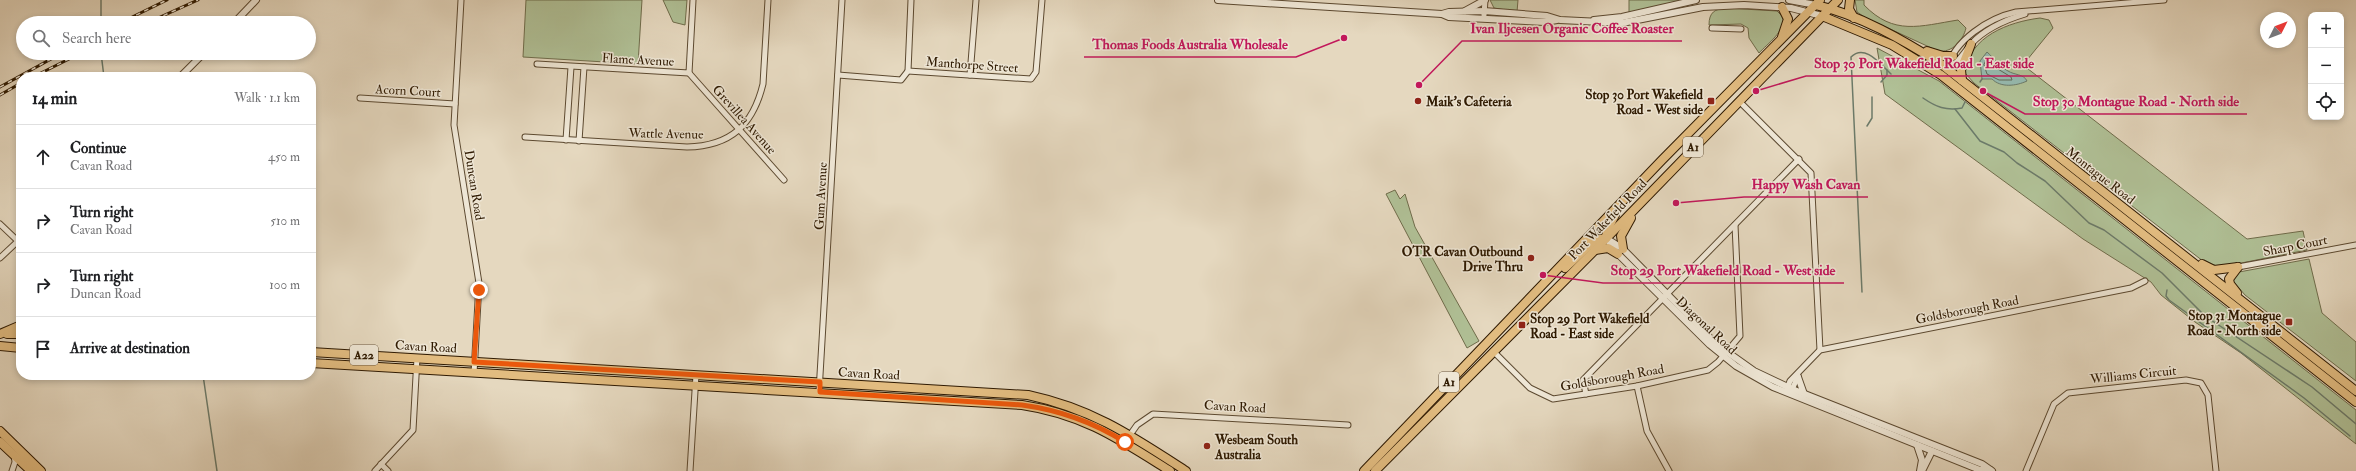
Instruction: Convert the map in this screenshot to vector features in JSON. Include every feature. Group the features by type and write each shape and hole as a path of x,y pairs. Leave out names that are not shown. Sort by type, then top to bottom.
{"main road":[{"name":"Port Wakefield Road","path":"1375,471 1594,251 1699,141 1838,0"},
{"path":"1850,0 1849,9 1854,18"},
{"name":"Montague Road","path":"1818,2 1888,34 1918,50 1947,69 2356,391"},
{"name":"Port Wakefield Road","path":"1364,471 1719,102 1818,2"},
{"path":"1780,41 1788,18 1782,8"},
{"name":"Montague Road","path":"1822,16 1870,34 1920,61 1981,106 2356,402"},
{"path":"1888,34 1907,40 1937,55 1953,56"},
{"path":"1962,80 1961,70 1971,44"},
{"path":"1920,61 1947,69 1949,76 1981,106"},
{"path":"1719,102 1734,98 1739,100"},
{"path":"1680,143 1686,148 1699,141"},
{"path":"1594,251 1608,248 1621,252 1620,238 1623,230 1648,194"},
{"path":"1543,286 1576,260 1595,240 1606,238 1607,230 1624,201"},
{"path":"2171,245 2212,270 2238,267"},
{"path":"2238,267 2232,272 2229,281 2251,308"},
{"path":"0,334 16,327"},
{"path":"0,334 16,334"},
{"path":"0,346 16,348"},
{"name":"Cavan Road","path":"316,352 1028,395 1066,404 1099,417 1130,434 1186,471"},
{"name":"Cavan Road","path":"316,363 892,396 1022,405 1050,410 1095,425 1170,471"},
{"path":"892,396 906,387"},
{"path":"973,402 974,391"},
{"path":"1416,416 1436,404 1439,406"},
{"path":"0,431 29,468"},
{"path":"0,442 29,468 41,471"}],"street":[{"path":"241,16 256,0"},
{"name":"Duncan Road","path":"461,0 454,129 479,284 474,373"},
{"name":"Flame Avenue","path":"538,64 689,73 693,0"},
{"name":"Wattle Avenue","path":"525,137 700,147 712,144 739,130 756,107 763,84 768,0"},
{"name":"Gum Avenue","path":"820,392 842,0"},
{"path":"838,75 901,80 908,71 911,0"},
{"path":"970,75 976,0"},
{"name":"Manthorpe Street","path":"908,71 1031,79 1036,72 1042,0"},
{"path":"1218,0 1442,14 1465,12 1484,15"},
{"path":"1465,12 1485,0"},
{"path":"1484,15 1485,0"},
{"path":"1587,21 1622,17 1696,0"},
{"path":"1703,7 1706,0"},
{"path":"1789,0 1818,2"},
{"path":"1947,69 1953,56 1969,37 1989,22 2016,12 2164,0"},
{"path":"1442,14 1449,16 1547,16 1560,20 1622,23 1703,7 1744,5 1782,8 1809,12 1822,16"},
{"path":"1947,69 1955,65 1971,44 1998,24 2030,12"},
{"path":"1712,28 1741,29"},
{"path":"185,72 197,60"},
{"path":"566,140 571,66"},
{"path":"579,141 584,67"},
{"name":"Grevillea Avenue","path":"689,73 784,180"},
{"name":"Acorn Court","path":"360,98 455,104"},
{"path":"1739,100 1799,159 1811,173 1820,350 1799,374 1789,391"},
{"path":"1586,394 1583,380 1799,159"},
{"path":"0,224 16,240"},
{"name":"Goldsborough Road","path":"1493,351 1530,388 1553,399 1637,386 1708,370 1740,336 1735,225"},
{"name":"Diagonal Road","path":"1606,238 1664,296 1743,371 1917,445 1980,470 1992,471"},
{"path":"0,258 16,245"},
{"name":"Sharp Court","path":"2238,267 2356,245"},
{"name":"Goldsborough Road","path":"1820,350 2131,288 2145,281"},
{"path":"375,471 413,430 417,358"},
{"path":"1799,374 1804,394"},
{"path":"690,471 696,375"},
{"name":"Williams Circuit","path":"2026,471 2054,404 2068,393 2186,380 2201,383 2208,395 2216,471"},
{"path":"1637,386 1647,431 1669,471"},
{"name":"Diagonal Road","path":"1789,391 1804,394 1922,440 1982,464 1992,471"},
{"name":"Cavan Road","path":"1125,442 1143,420 1156,414 1348,425"},
{"path":"1921,471 1932,451 1922,440"},
{"path":"1917,445 1922,460 1921,471"},
{"path":"12,471 15,462 13,454"},
{"path":"381,464 388,471"}],"green space":[{"path":"526,0 642,0 638,64 523,57"},
{"path":"663,0 687,0 685,25 673,22"},
{"path":"1490,0 1518,0 1517,12 1494,8"},
{"path":"1629,0 1696,0 1629,15"},
{"path":"1855,0 1864,0 1864,5 1875,15 1897,25 1932,25 1958,20 1966,28 1965,33 1960,42 1952,48 1938,51 1866,18 1857,12"},
{"path":"1726,8 1777,11 1783,17 1783,22 1779,32 1759,53 1749,38 1748,28 1741,24 1709,25 1710,17 1713,12"},
{"path":"2040,18 2049,20 2053,28 2023,65 2247,239 2303,231 2307,250 2216,268 2208,265 1974,83 1965,73 1968,60 1974,49 1982,40 2004,27"},
{"path":"1877,48 1939,81 2356,410 2356,444 2241,353 2195,322 2161,295 2151,282 2083,239 1885,94"},
{"path":"1395,190 1400,199 1405,194 1415,227 1479,341 1467,348 1386,194"},
{"path":"2309,259 2322,313 2356,342 2356,381 2245,295 2233,281 2239,272"}],"water":[{"path":"1987,52 2004,69 2024,77 2027,81 2018,84 2004,85 1992,79 1982,79 1980,61"}],"waterway":[{"path":"101,0 101,16"},
{"path":"1862,292 1851,57 1856,53 1862,52 1867,54 1878,61 1891,74"},
{"path":"102,60 103,72"},
{"path":"1881,82 1887,75 1887,70"},
{"path":"1867,126 1872,118 1872,97"},
{"path":"1923,98 1932,104 1946,109 1962,108 1965,102"},
{"path":"1955,109 1980,141 2004,152 2017,163 2045,181 2089,223 2104,230 2162,273 2205,316 2312,387 2356,424"},
{"path":"2167,290 2166,296 2169,300 2304,398 2350,436"},
{"path":"204,380 217,471"}],"railway":[{"path":"134,16 167,0"},
{"path":"163,16 198,0"},
{"path":"27,72 49,60"},
{"path":"43,72 67,60"},
{"path":"0,87 16,78"},
{"path":"0,95 16,86"}],"place":[{"name":"Thomas Foods Australia Wholesale","path":"1344,38"},
{"name":"Ivan Iljcesen Organic Coffee Roaster","path":"1419,85"},
{"name":"Stop 30 Port Wakefield Road - East side","path":"1756,91"},
{"name":"Stop 30 Montague Road - North side","path":"1983,91"},
{"name":"Maik's Cafeteria","path":"1418,101"},
{"name":"Stop 30 Port Wakefield Road - West side","path":"1711,101"},
{"name":"Happy Wash Cavan","path":"1676,203"},
{"name":"OTR Cavan Outbound Drive Thru","path":"1531,258"},
{"name":"Stop 29 Port Wakefield Road - West side","path":"1543,275"},
{"name":"Stop 31 Montague Road - North side","path":"2289,322"},
{"name":"Stop 29 Port Wakefield Road - East side","path":"1522,325"},
{"name":"Wesbeam South Australia","path":"1207,446"}],"route":[{"path":"479,290 474,362 820,382 820,392 1039,407 1095,425 1125,442"}]}
